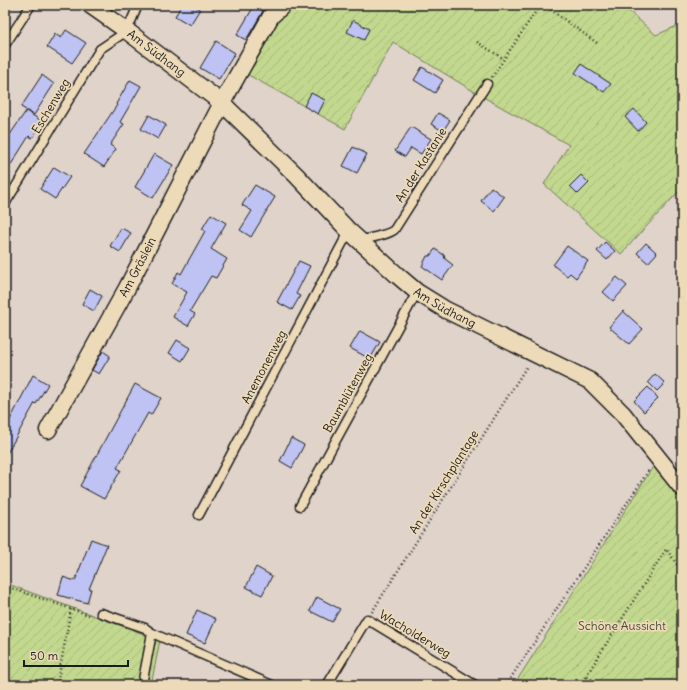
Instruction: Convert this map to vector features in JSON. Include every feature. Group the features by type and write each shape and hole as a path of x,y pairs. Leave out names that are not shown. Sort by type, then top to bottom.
{"street":[{"name":"Am Südhang","path":"90,5 222,102 355,236 396,275 418,292 446,310 590,380 623,414 682,488"},
{"path":"222,102 271,16 283,5"},
{"name":"Am Gräslein","path":"48,430 127,288 222,102"}],"lane":[{"path":"5,45 31,5"},
{"path":"127,31 138,5"},
{"name":"Eschenweg","path":"5,204 100,49 127,31"},
{"name":"An der Kastanie","path":"355,236 368,238 387,235 394,230 487,84"},
{"name":"Anemonenweg","path":"199,515 355,236"},
{"name":"Baumblütenweg","path":"300,506 418,292"},
{"path":"101,613 145,628 152,633 272,685"},
{"name":"Wacholderweg","path":"327,685 367,620 475,685"},
{"path":"142,685 152,633"}],"path":[{"path":"487,84 540,5"},
{"path":"544,5 597,43"},
{"path":"477,42 504,59"},
{"name":"An der Kirschplantage","path":"367,620 535,353"},
{"path":"506,685 658,456"},
{"path":"581,685 666,549 682,572"},
{"path":"5,586 89,615"},
{"path":"57,685 71,609"},
{"path":"586,676 600,685"}],"green space":[{"path":"291,5 622,5 656,35 682,24 682,188 621,254 544,184 569,145 478,94 393,42 345,129 243,72 282,12"},
{"name":"Schöne Aussicht","path":"656,462 682,497 682,685 514,685"},
{"path":"5,583 160,640 151,685 5,685"}],"building":[{"path":"182,5 194,5 200,9 190,25 175,16"},
{"path":"254,6 263,11 246,40 237,35"},
{"path":"353,20 369,29 364,40 347,32"},
{"path":"66,30 86,43 72,63 47,47 55,34 61,38"},
{"path":"216,41 235,53 219,79 200,68"},
{"path":"581,64 611,84 604,92 575,73"},
{"path":"422,67 443,80 435,93 414,80"},
{"path":"42,75 54,84 34,115 21,107"},
{"path":"130,80 141,86 120,122 124,124 110,145 116,149 104,167 84,154 117,105 116,104"},
{"path":"311,93 325,100 318,114 304,106"},
{"path":"634,109 646,122 638,131 625,117"},
{"path":"26,111 43,122 32,138 29,136 5,174 5,142"},
{"path":"438,113 450,120 443,131 431,124"},
{"path":"149,115 166,125 158,139 141,129"},
{"path":"411,127 431,139 421,154 411,148 405,157 395,151"},
{"path":"353,147 367,154 357,173 343,166"},
{"path":"154,154 173,165 153,198 135,187"},
{"path":"54,167 70,177 55,199 40,189"},
{"path":"581,175 589,183 578,194 570,186"},
{"path":"255,185 275,197 251,237 240,230 252,211 242,205"},
{"path":"491,187 504,197 494,211 481,201"},
{"path":"211,214 226,223 211,249 227,259 216,278 211,276 190,311 195,314 188,326 173,317 187,292 172,284 178,272 181,274 205,231 202,229"},
{"path":"121,228 131,233 120,252 110,246"},
{"path":"605,242 615,251 607,260 597,251"},
{"path":"646,243 657,253 648,263 637,253"},
{"path":"567,246 588,261 576,278 570,273 567,276 553,265"},
{"path":"435,249 444,255 445,259 453,265 442,280 422,266 427,256 430,256"},
{"path":"299,261 310,266 296,294 300,296 292,310 277,302"},
{"path":"617,277 627,286 613,301 603,292"},
{"path":"90,289 102,296 94,311 82,304"},
{"path":"623,311 643,329 629,344 609,327"},
{"path":"360,331 380,342 370,359 350,348"},
{"path":"177,340 190,348 182,361 169,353"},
{"path":"103,351 110,356 99,374 92,370"},
{"path":"655,374 665,383 657,391 648,382"},
{"path":"33,375 48,384 36,404 35,403 5,457 5,417 10,420"},
{"path":"135,384 161,398 151,415 148,413 117,468 121,470 104,499 80,486"},
{"path":"648,387 658,398 644,412 634,401"},
{"path":"291,438 304,445 292,468 280,461"},
{"path":"91,539 107,545 89,589 91,589 87,603 58,595 63,577 75,581"},
{"path":"256,567 272,576 262,595 246,587"},
{"path":"317,597 340,609 332,622 310,611"},
{"path":"197,610 216,619 205,643 186,635"}]}
